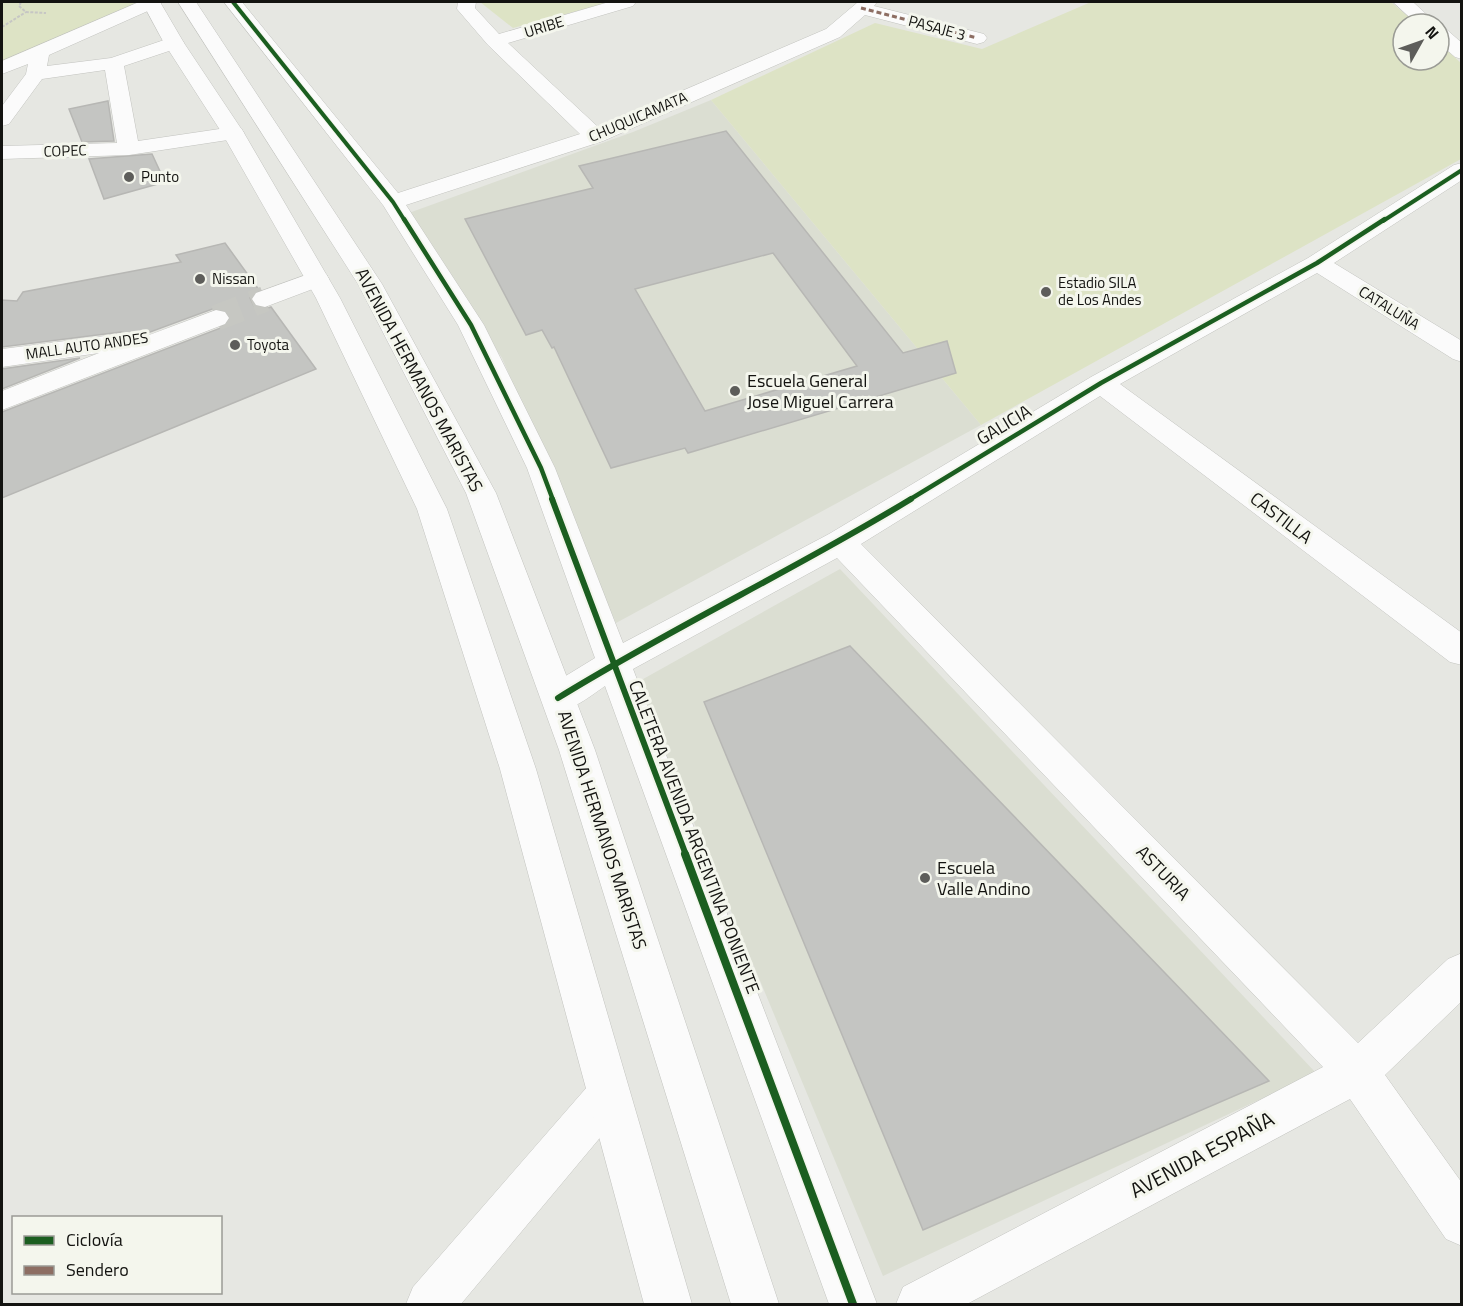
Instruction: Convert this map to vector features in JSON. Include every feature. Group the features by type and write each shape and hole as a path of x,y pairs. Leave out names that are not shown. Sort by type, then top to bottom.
{"street":[{"path":"2,68 152,2 174,44 233,133 328,298 432,509 518,769 668,1305"},
{"name":"AVENIDA HERMANOS MARISTAS","path":"187,2 370,284 475,482 577,750 755,1305"},
{"name":"CALETERA AVENIDA ARGENTINA PONIENTE","path":"233,2 393,202 471,325 541,468 853,1305"},
{"name":"URIBE","path":"467,2 466,9 495,41 595,136"},
{"name":"URIBE","path":"495,41 627,2"},
{"path":"1402,2 1414,12"},
{"name":"CHUQUICAMATA","path":"393,202 595,136 833,33 865,5"},
{"name":"PASAJE 3","path":"865,5 977,38"},
{"path":"36,74 114,63 174,44"},
{"path":"2,120 36,74 39,51"},
{"path":"114,63 129,149"},
{"name":"COPEC","path":"2,153 129,149 233,133"},
{"name":"GALICIA","path":"558,698 613,664 840,542 1101,383 1317,263 1461,170"},
{"name":"CATALUÑA","path":"1317,263 1461,353"},
{"path":"265,299 316,279"},
{"name":"MALL AUTO ANDES","path":"2,401 216,318"},
{"name":"MALL AUTO ANDES","path":"2,358 173,334"},
{"name":"CASTILLA","path":"1101,383 1461,652"},
{"name":"ASTURIA","path":"840,542 1357,1072 1461,1223"},
{"name":"AVENIDA ESPAÑA","path":"920,1305 1357,1072 1461,973"},
{"path":"430,1305 609,1094"}],"path":[{"path":"21,2 19,6 26,12"},
{"path":"2,27 26,12 51,12"}],"shaded area":[{"name":"Escuela General Jose Miguel Carrera","path":"711,100 981,425 616,623 502,358 406,214 633,132"},
{"name":"Escuela Valle Andino","path":"840,569 1316,1073 883,1276 636,683"}],"green space":[{"path":"2,2 133,2 134,4 2,62"},
{"path":"480,2 612,2 513,28"},
{"name":"Estadio SILA de Los Andes","path":"1091,2 1391,2 1403,12 1391,12 1391,72 1451,72 1451,54 1461,63 1461,159 981,425 711,100 875,23 982,49"}],"building":[{"path":"108,101 114,141 82,142 69,109"},
{"path":"726,131 903,353 947,341 956,373 688,453 685,448 611,468 554,347 552,348 542,330 526,335 465,219 593,188 579,166","holes":["773,253 857,366 705,411 635,289"]},
{"name":"Punto","path":"152,154 165,182 104,199 89,159"},
{"path":"225,243 259,290 250,298 254,306 265,309 271,307 316,369 2,498 2,412 226,326 231,319 227,311 215,308 134,338 130,334 121,332 2,347 2,300 17,301 23,292 181,262 176,255"},
{"path":"80,358 2,389 2,369"},
{"name":"Escuela Valle Andino","path":"850,646 1269,1081 923,1230 704,702"}],"tunnel":[{"path":"216,318 265,299"}],"marked path":[{"path":"861,8 977,38"}],"cycle path":[{"path":"233,2 393,202 471,325 541,468 853,1304"},
{"path":"558,698 613,664 840,542 1101,383 1317,263 1462,170"}],"place":[{"name":"Punto","path":"129,177"},
{"name":"Nissan","path":"200,279"},
{"name":"Estadio SILA de Los Andes","path":"1046,292"},
{"name":"Toyota","path":"235,345"},
{"name":"Escuela General Jose Miguel Carrera","path":"735,391"},
{"name":"Escuela Valle Andino","path":"925,878"}]}
